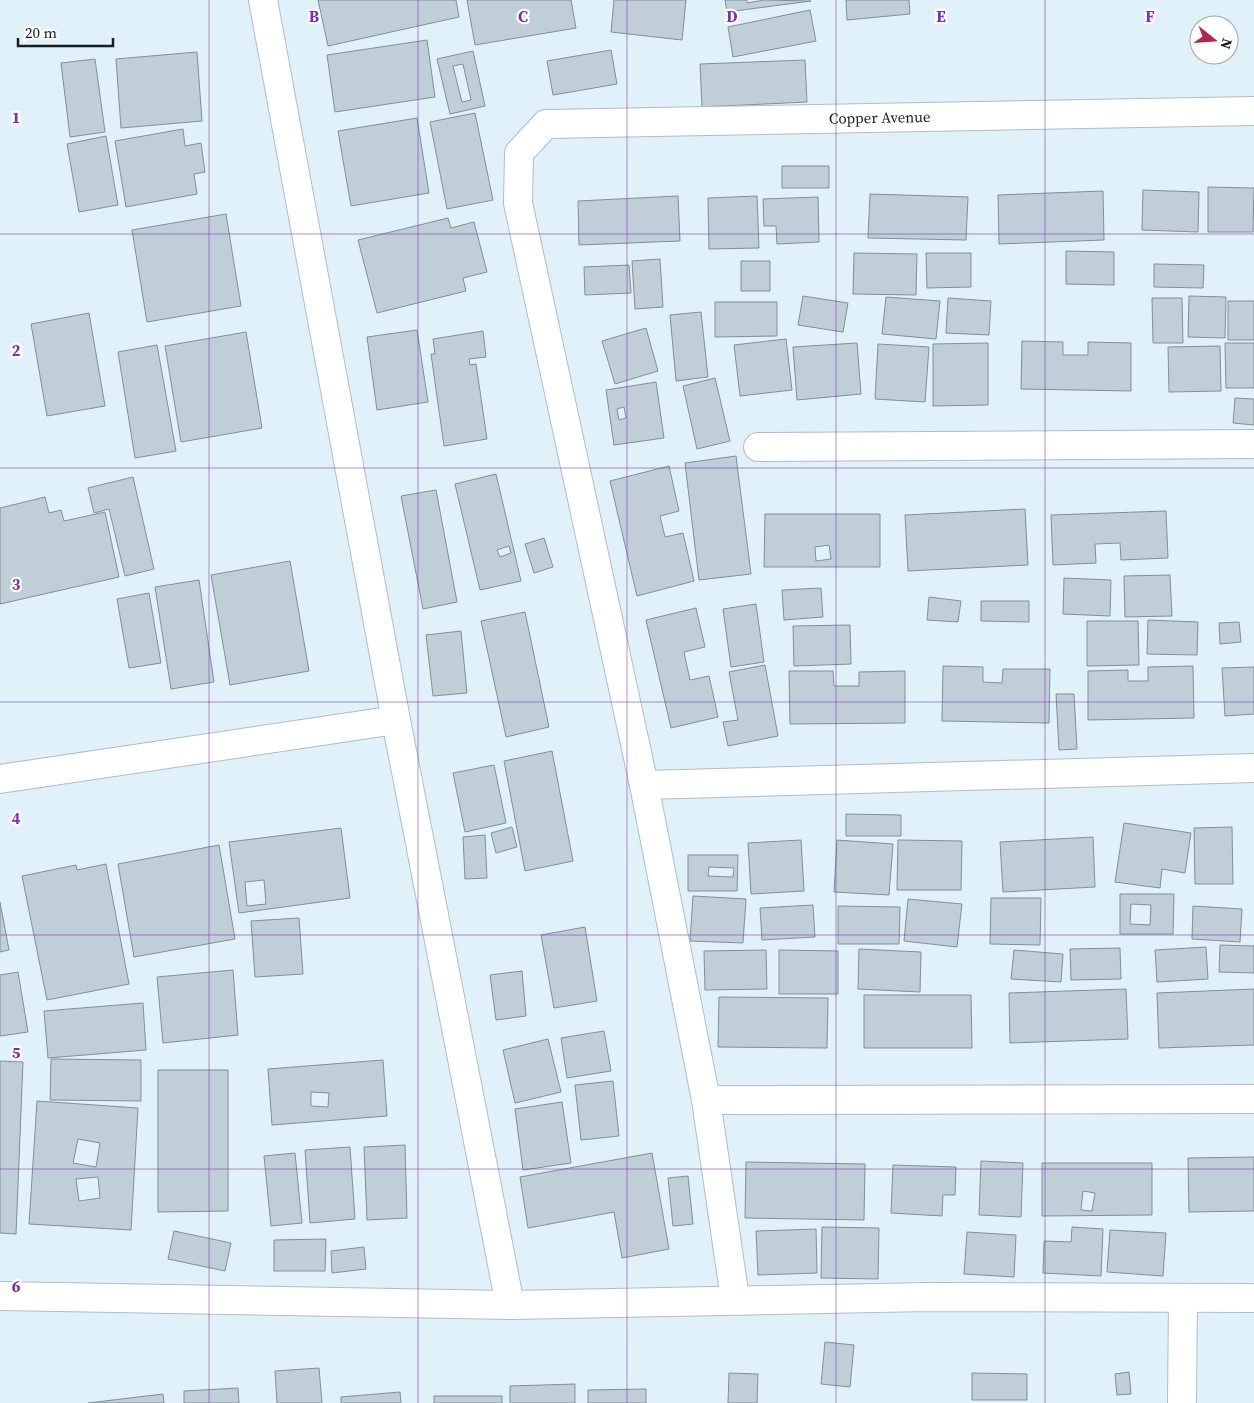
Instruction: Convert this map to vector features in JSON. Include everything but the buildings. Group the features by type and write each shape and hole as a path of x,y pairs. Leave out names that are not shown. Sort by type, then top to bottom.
{"street":[{"path":"263,0 396,720 510,1305"},
{"name":"Copper Avenue","path":"644,785 518,203 519,152 546,124 1254,111"},
{"path":"758,447 1254,444"},
{"path":"0,779 396,720"},
{"path":"734,1299 706,1100 644,785 1254,768"},
{"path":"706,1100 1254,1099"},
{"path":"0,1296 510,1305 927,1296 1254,1298"},
{"path":"1182,1403 1183,1298"}]}
